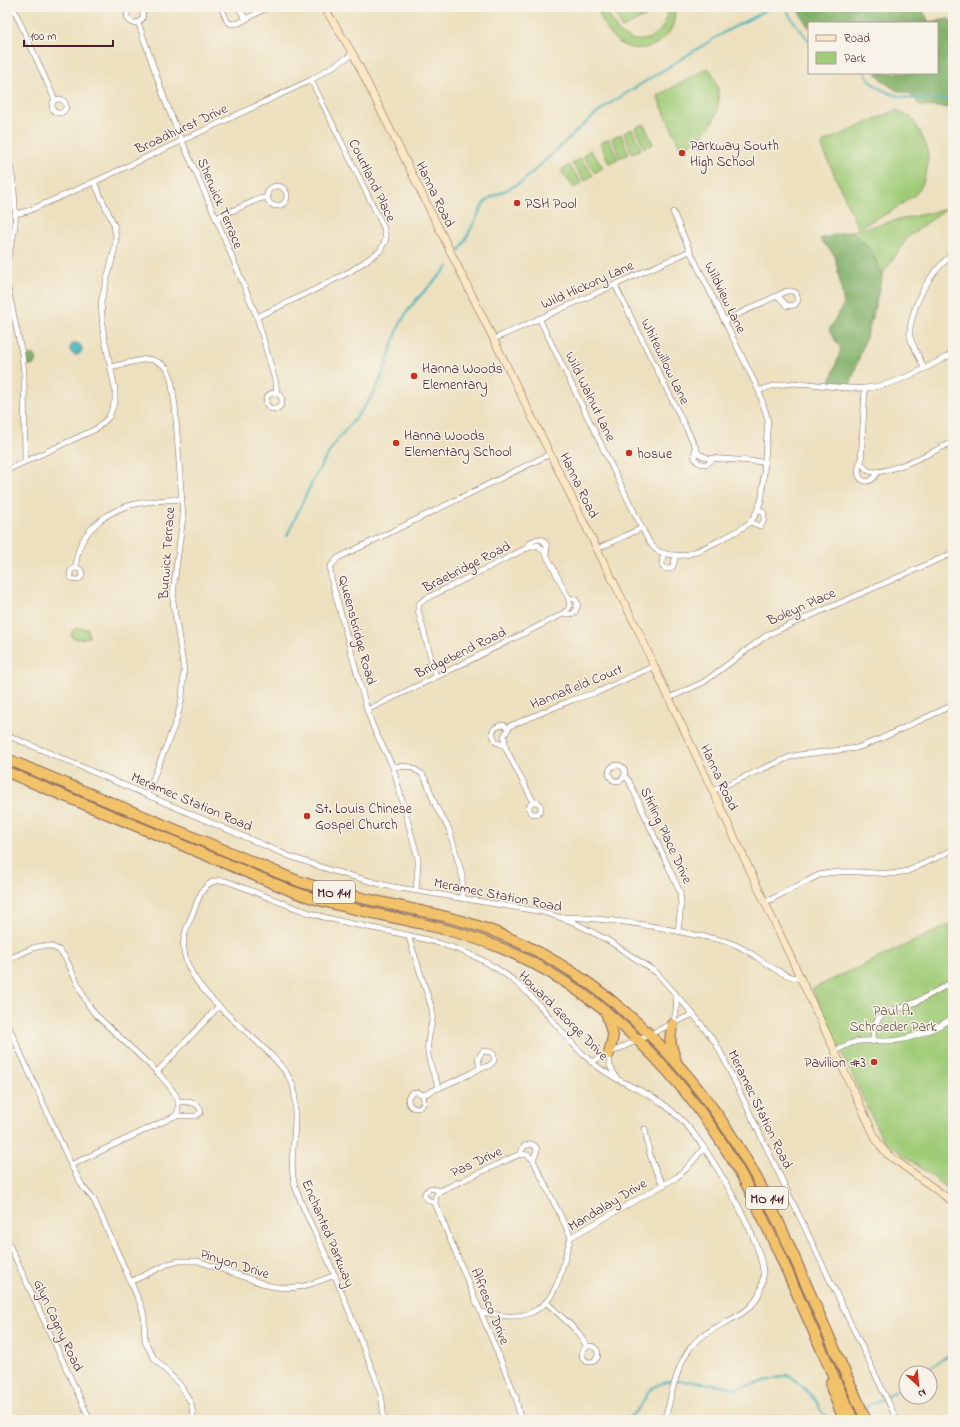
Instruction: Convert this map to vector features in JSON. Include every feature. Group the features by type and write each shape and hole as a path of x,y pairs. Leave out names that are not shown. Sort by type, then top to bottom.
{"highway":[{"name":"MO 141","path":"7,759 298,881 340,894 445,916 506,937 545,956 581,978 616,1004 649,1034 678,1065 703,1096 728,1131 761,1186 783,1231 866,1420"},
{"name":"MO 141","path":"7,772 294,892 335,905 442,928 483,941 523,958 547,971 571,986 606,1012 638,1040 668,1072 707,1122 731,1158 761,1214 828,1362 835,1389 853,1420"},
{"path":"606,1012 613,1036 609,1054"},
{"path":"673,1024 670,1033 670,1041 678,1065"},
{"path":"850,1382 873,1420"},
{"path":"835,1389 844,1420"}],"street":[{"path":"13,7 55,100"},
{"path":"221,7 228,21 232,24 239,23 268,7"},
{"path":"238,7 246,19"},
{"name":"Hanna Road","path":"324,7 353,54 639,632 764,903 882,1148 953,1202"},
{"name":"Sherwick Terrace","path":"138,22 166,102 257,317 276,384 277,394"},
{"name":"Broadhurst Drive","path":"15,214 28,212 311,80 353,54"},
{"name":"Courtland Place","path":"257,317 351,271 380,251 386,239 384,228 311,80"},
{"path":"7,157 11,170 15,214 15,227 7,262"},
{"path":"7,470 87,434 106,422 112,412 115,401 115,389 103,331 102,302 114,252 116,237 114,225 94,182"},
{"path":"216,218 259,199 268,197"},
{"name":"Wildview Lane","path":"672,212 759,391 768,420 762,497 758,509"},
{"name":"Wild Hickory Lane","path":"494,339 690,251"},
{"path":"924,368 910,337 910,327 923,289 937,270 953,254"},
{"path":"7,284 23,361 25,461"},
{"name":"Whitewillow Lane","path":"615,284 700,454 714,458 765,462"},
{"path":"724,321 778,296"},
{"name":"Wild Walnut Lane","path":"539,318 642,528 654,548 664,553"},
{"path":"759,391 781,384 803,383 865,388 894,382 953,353"},
{"name":"Burwick Terrace","path":"110,367 146,360 153,360 160,363 167,368 171,378 175,406 183,517 173,601 184,671 182,698 177,719 148,794"},
{"path":"865,388 861,462 857,470 860,479 866,481 871,481 876,477 878,471"},
{"path":"861,462 868,470 878,471 895,468 953,442"},
{"name":"Whitewillow Lane","path":"696,448 694,453 695,460 698,462 707,464 714,458"},
{"name":"Queensbridge Road","path":"416,890 418,859 393,767 374,729 367,710 331,578 330,567 338,558 550,454"},
{"path":"76,568 76,556 82,542 87,534 105,516 130,504 182,498"},
{"path":"676,555 673,566 670,569 663,567 661,564 664,553 676,555 690,553 734,533 750,522 758,509 764,513 764,521 760,526 750,522"},
{"path":"597,549 642,528"},
{"name":"Braebridge Road","path":"528,548 531,542 536,539 543,540 547,546 546,554"},
{"name":"Bridgebend Road","path":"367,710 562,614 569,608 571,604 568,597 546,554 538,545"},
{"name":"Braebridge Road","path":"436,677 418,610 418,604 425,599 528,548 538,545"},
{"name":"Boleyn Place","path":"669,698 704,682 767,635 953,553"},
{"name":"Hannafield Court","path":"533,801 505,746 496,742 492,734 494,729 498,726 504,725 508,728 572,700 598,692 654,666"},
{"path":"712,791 790,757 857,748 953,705"},
{"path":"505,746 504,736 508,728"},
{"name":"Meramec Station Road","path":"7,735 148,794 294,858 362,880 388,886 543,912 574,922 609,941 656,973 694,1014 715,1042 897,1420"},
{"path":"393,767 411,767 422,774 426,780 436,807 449,829 462,874 463,899"},
{"name":"Stirling Place Drive","path":"624,775 629,781 680,892 682,904 678,931"},
{"path":"764,903 819,875 837,872 891,874 908,871 953,850"},
{"name":"Howard George Drive","path":"213,882 226,881 309,913 347,923 437,942 466,952 486,962 502,972 532,997 572,1044 591,1062 617,1079 650,1095 669,1109 686,1125 704,1148 729,1189 749,1228 762,1259 764,1270 760,1290 752,1306 742,1315 712,1330 696,1342 685,1356 671,1395 668,1412 663,1420"},
{"name":"Enchanted Parkway","path":"213,882 207,885 202,891 187,929 184,947 191,970 204,990 277,1061 291,1081 295,1099 292,1163 295,1185 335,1275 382,1395 384,1412 383,1420"},
{"path":"556,916 595,918 678,931 731,943 761,959 783,975 801,979"},
{"path":"408,935 432,1009 433,1017 428,1041 428,1051 433,1073 439,1088"},
{"path":"7,960 42,946 50,946 59,950 65,957 87,1003 95,1014 157,1072 176,1095 178,1101 178,1112 175,1116"},
{"path":"873,1042 873,1030 880,1017 891,1010 915,1003 953,982"},
{"path":"673,1024 677,1012 675,993"},
{"path":"157,1072 219,1006"},
{"path":"591,1062 694,1014"},
{"path":"835,1051 860,1041 873,1042 899,1040 917,1036 930,1031 953,1018"},
{"path":"7,1023 71,1166 83,1187 94,1200 141,1304 144,1316 144,1342 154,1358 183,1390 191,1403 193,1414 192,1420"},
{"path":"609,1054 610,1066 617,1079"},
{"path":"423,1095 480,1068"},
{"path":"71,1166 175,1116 196,1116 201,1112 201,1108 198,1105 178,1101"},
{"path":"645,1129 650,1159 664,1185"},
{"path":"520,1154 524,1146 532,1144 536,1147 537,1150 533,1160 571,1237"},
{"name":"Mandalay Drive","path":"481,1312 506,1316 526,1314 538,1310 551,1297 560,1276 571,1237 677,1177 704,1148"},
{"name":"Pas Drive","path":"435,1203 436,1196 440,1191 520,1154 528,1155 533,1160"},
{"name":"Alfresco Drive","path":"440,1191 431,1188 426,1191 426,1198 428,1201 435,1203 516,1397 520,1420"},
{"name":"Glyn Cagny Road","path":"7,1240 90,1420"},
{"name":"Pinyon Drive","path":"130,1282 168,1264 179,1261 198,1262 279,1288 296,1288 307,1286 335,1275"},
{"path":"546,1302 579,1333 587,1347"}],"green space":[{"path":"596,7 606,7 618,30 624,36 632,39 648,39 660,30 667,16 667,7 674,7 674,18 671,29 657,44 637,49 627,47 613,38 607,30"},
{"path":"612,7 663,7 663,8 622,28"},
{"path":"796,7 921,7 929,22 808,22 808,26"},
{"path":"949,19 953,26 953,108 920,106 911,94 896,90 883,81 877,74 938,74 938,22 929,22"},
{"path":"708,68 716,81 718,90 719,101 714,119 704,133 681,149 657,96"},
{"path":"896,110 913,119 926,144 928,156 927,170 922,185 916,194 890,212 858,228 822,147 824,142"},
{"path":"644,124 653,144 644,148 635,128"},
{"path":"632,129 641,149 632,153 624,133"},
{"path":"621,134 629,154 620,158 612,138"},
{"path":"609,139 618,159 609,163 600,143"},
{"path":"590,150 603,167 595,173 583,156"},
{"path":"580,158 593,175 585,181 572,164"},
{"path":"569,165 582,183 574,188 561,171"},
{"path":"946,209 908,237 883,274 869,248 851,231"},
{"path":"851,231 869,248 883,274 870,325 850,385 830,382 841,349 829,330 844,304 835,256 820,239"},
{"path":"31,354 35,356 37,360 35,364 31,366 27,364 25,360 27,356"},
{"path":"77,628 88,629 89,637 76,639 72,637 72,631"},
{"name":"Paul A. Schroeder Park","path":"953,923 953,1192 882,1139 812,989"}],"water":[{"path":"74,343 78,343 82,349 78,355 74,355 70,351 70,347"}],"waterway":[{"path":"460,250 484,203 490,198 522,182 591,118 609,104 723,33 772,7"},
{"path":"787,7 789,15 808,40"},
{"path":"866,74 875,85 883,90 902,97 953,99"},
{"path":"287,536 309,489 327,456 339,438 364,407 378,385 403,318 421,294 449,266"},
{"path":"934,1365 953,1352"},
{"path":"626,1420 639,1407 650,1390 664,1382 688,1381 732,1387 735,1389 789,1375 817,1402 822,1413 833,1420"},
{"path":"864,1408 898,1390"}],"place":[{"name":"Parkway South High School","path":"682,153"},
{"name":"PSH Pool","path":"517,203"},
{"name":"Hanna Woods Elementary","path":"414,376"},
{"name":"Hanna Woods Elementary School","path":"396,443"},
{"name":"hosue","path":"629,453"},
{"name":"St. Louis Chinese Gospel Church","path":"307,816"},
{"name":"Pavilion #3","path":"874,1062"}]}
